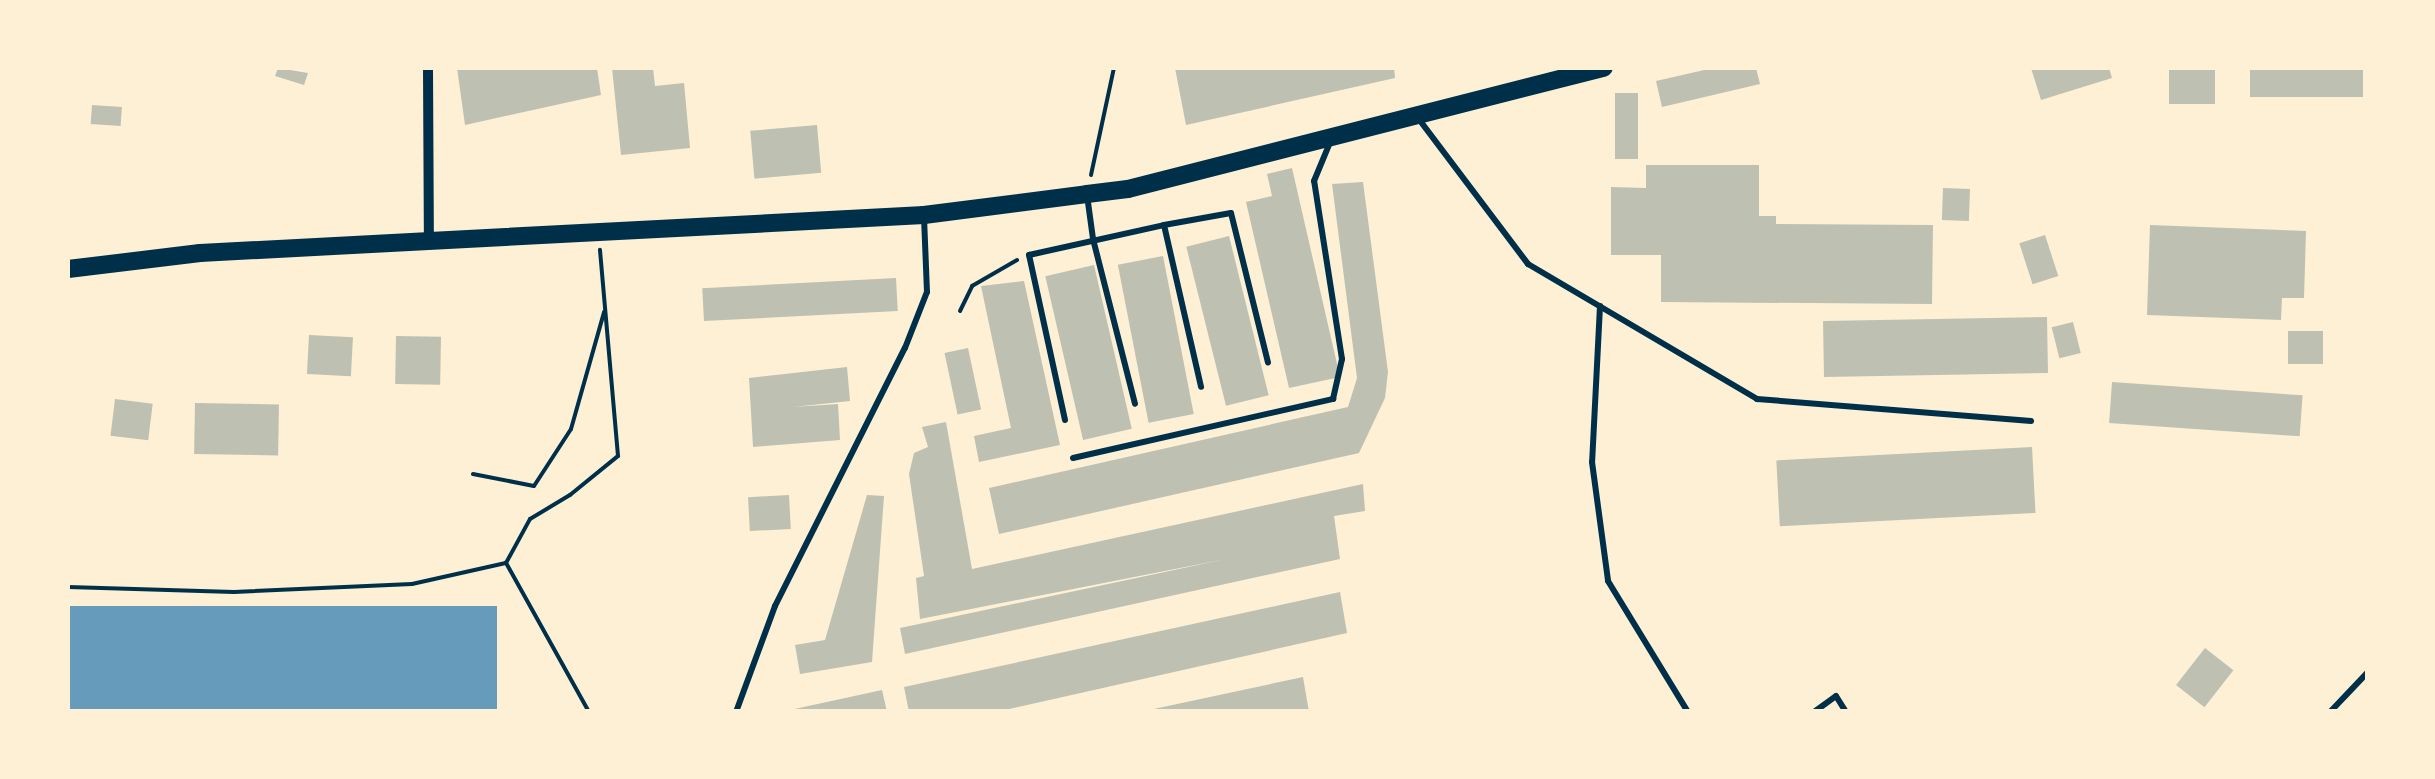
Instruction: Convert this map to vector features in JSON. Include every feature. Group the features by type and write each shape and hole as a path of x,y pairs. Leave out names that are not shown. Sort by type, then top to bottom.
{"street":[{"path":"428,68 429,242"},
{"path":"68,269 200,253 924,215 1128,189 1604,68"}],"lane":[{"path":"1416,116 1528,264 1756,399 2031,421"},
{"path":"1072,458 1333,398 1341,381 1342,359 1314,181 1332,137"},
{"path":"1087,194 1093,239 1134,404"},
{"path":"1065,420 1029,254 1232,213 1268,362"},
{"path":"736,712 775,606 905,348 927,292 924,215"},
{"path":"1164,225 1201,387"},
{"path":"1600,306 1592,462 1608,582 1688,712"},
{"path":"2330,712 2368,672"},
{"path":"1814,712 1836,696 1846,712"}],"path":[{"path":"1087,194 1114,68"},
{"path":"68,587 234,592 412,584 506,563 530,520 570,495 618,456 598,235"},
{"path":"960,311 972,286 1029,254"},
{"path":"473,474 534,486 570,428 605,308"},
{"path":"506,563 589,712"}],"water":[{"path":"68,606 497,606 497,711 68,711"}],"building":[{"path":"278,68 308,73 304,85 275,76"},
{"path":"457,68 597,68 601,95 465,125"},
{"path":"612,68 653,68 655,86 684,83 690,148 621,155"},
{"path":"1175,68 1394,68 1395,78 1186,125"},
{"path":"1713,68 1756,68 1760,84 1662,107 1656,81"},
{"path":"2031,68 2109,68 2112,78 2041,100"},
{"path":"2169,68 2215,68 2215,104 2169,104"},
{"path":"2250,68 2363,68 2363,97 2250,97"},
{"path":"1615,93 1638,93 1638,159 1615,159"},
{"path":"92,105 122,107 121,126 91,124"},
{"path":"817,125 821,173 754,179 750,131"},
{"path":"1646,165 1759,165 1759,216 1776,216 1776,224 1933,225 1932,304 1661,302 1661,255 1611,255 1611,187 1646,188"},
{"path":"1292,168 1340,377 1289,388 1246,202 1272,196 1267,174"},
{"path":"1363,182 1388,372 1385,398 1359,453 999,534 989,488 1348,407 1357,378 1332,184"},
{"path":"1943,188 1970,189 1969,221 1942,220"},
{"path":"2150,225 2306,231 2304,298 2282,298 2281,320 2147,315"},
{"path":"2045,235 2058,276 2033,284 2019,243"},
{"path":"1229,236 1269,395 1226,406 1186,247"},
{"path":"1163,256 1194,414 1149,423 1118,265"},
{"path":"1094,265 1132,429 1083,440 1045,276"},
{"path":"896,278 898,311 704,321 702,288"},
{"path":"1024,281 1060,445 979,462 974,436 1011,428 981,286"},
{"path":"2047,317 2048,373 1824,377 1823,321"},
{"path":"2073,322 2081,353 2059,358 2052,327"},
{"path":"2288,331 2323,331 2323,364 2288,364"},
{"path":"309,335 353,337 351,376 307,374"},
{"path":"396,336 441,337 440,385 395,384"},
{"path":"968,348 981,410 958,415 945,353"},
{"path":"847,367 850,401 793,407 838,404 840,440 753,447 749,378"},
{"path":"2112,382 2303,395 2300,436 2109,423"},
{"path":"115,399 153,404 148,440 110,436"},
{"path":"195,403 279,404 278,455 194,454"},
{"path":"946,422 972,569 1363,484 1365,511 1334,516 1340,559 905,654 900,628 1226,559 920,619 916,578 924,576 909,474 914,453 928,447 922,427"},
{"path":"2032,447 2035,513 1780,526 1776,460"},
{"path":"789,495 791,529 750,531 748,497"},
{"path":"867,495 884,496 872,662 800,674 795,645 825,640"},
{"path":"1340,592 1347,633 996,712 909,712 904,687"},
{"path":"2205,648 2233,670 2204,707 2176,685"},
{"path":"1303,677 1309,712 1149,712 1149,710"},
{"path":"882,690 887,712 790,710"}]}
